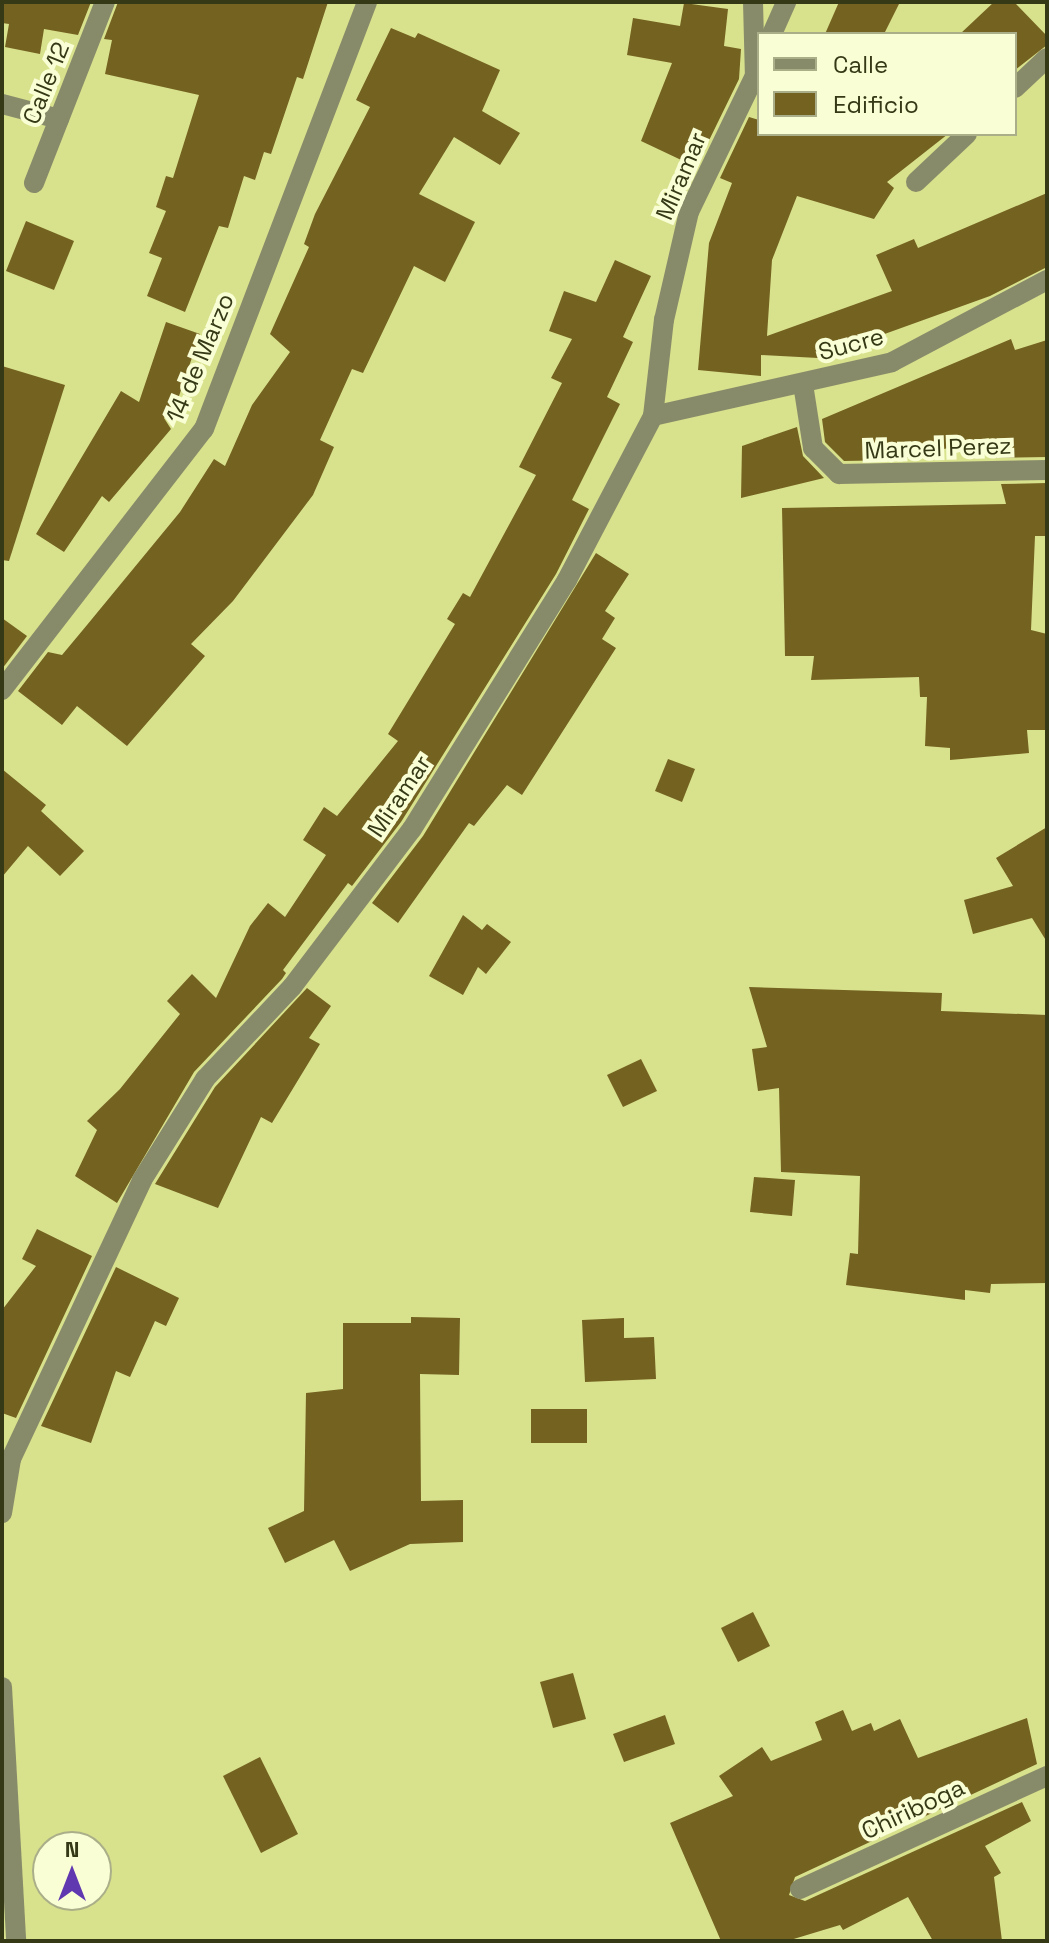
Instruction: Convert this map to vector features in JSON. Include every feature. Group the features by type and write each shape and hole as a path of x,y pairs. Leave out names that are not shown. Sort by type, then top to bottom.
{"street":[{"name":"Calle 12","path":"34,183 105,2"},
{"name":"14 de Marzo","path":"2,690 204,429 367,2"},
{"path":"753,2 757,72"},
{"path":"773,32 786,2"},
{"path":"1017,86 1047,58"},
{"name":"Miramar","path":"2,1513 11,1459 142,1180 205,1079 292,987 412,829 567,580 653,416 664,320 689,212 757,72"},
{"path":"2,104 59,119"},
{"path":"916,182 965,136"},
{"name":"Sucre","path":"653,416 892,362 1047,280"},
{"name":"Marcel Perez","path":"803,384 813,448 839,474 1047,470"},
{"path":"2,1687 16,1941"},
{"name":"Chiriboga","path":"800,1889 1047,1776"}],"building":[{"path":"2,2 91,2 78,35 44,29 40,54 5,47 9,24 2,23"},
{"path":"118,2 328,2 303,79 297,77 271,154 264,152 255,180 244,176 228,228 219,226 185,312 147,296 162,258 149,253 166,211 156,207 166,176 173,178 199,95 105,74 112,40 104,39"},
{"path":"839,2 900,2 885,32 826,32"},
{"path":"994,2 1014,2 1047,36 1047,45 1017,68 1017,32 962,32"},
{"path":"684,3 728,9 724,46 741,49 739,79 696,167 641,141 672,63 627,55 633,18 680,26"},
{"path":"391,28 415,38 418,33 500,70 482,111 520,133 500,165 454,137 419,194 475,222 445,282 414,266 363,373 352,369 320,440 334,447 313,495 233,601 191,644 205,656 127,746 77,706 62,725 18,691 48,652 62,655 180,512 214,459 225,466 252,405 290,352 270,334 309,247 304,244 315,214 370,107 356,100"},
{"path":"749,117 757,119 757,136 945,136 887,182 894,188 874,219 797,196 772,260 767,336 892,291 876,255 914,239 918,248 1047,193 1047,267 990,296 818,358 761,355 761,376 698,370 709,243 732,183 720,178"},
{"path":"26,221 74,241 54,290 6,271"},
{"path":"615,260 651,276 623,337 633,342 607,397 620,404 572,500 589,509 556,574 401,822 352,886 348,883 283,970 286,973 282,979 194,1072 117,1203 75,1176 97,1130 87,1121 120,1089 180,1014 167,1001 192,974 216,998 250,926 268,903 285,917 326,855 303,840 324,807 337,816 398,741 388,734 455,624 447,619 463,593 470,597 536,475 519,467 562,383 551,378 572,339 549,331 564,291 596,302"},
{"path":"166,322 200,334 179,396 164,418 171,429 109,502 102,496 64,552 36,534 121,391 139,402"},
{"path":"1011,339 1015,350 1047,340 1047,457 994,458 989,438 899,460 844,461 825,442 822,419"},
{"path":"2,366 65,385 9,561 2,560"},
{"path":"797,427 803,456 824,478 741,498 742,446"},
{"path":"1047,483 1047,536 1035,536 1031,630 1047,634 1047,730 1027,730 1029,753 950,760 950,748 925,746 927,697 920,697 919,677 811,680 814,656 785,656 782,508 1006,504 1001,484"},
{"path":"596,553 629,574 605,611 615,618 602,639 616,648 522,795 507,785 474,826 469,823 398,923 372,903 423,836"},
{"path":"2,618 27,636 2,669"},
{"path":"668,759 695,769 682,802 655,791"},
{"path":"2,769 46,805 41,811 84,851 60,876 28,846 2,877"},
{"path":"1047,827 1047,942 1032,918 973,934 964,900 1013,886 996,858"},
{"path":"463,915 482,930 487,924 511,942 486,974 478,967 463,995 429,976"},
{"path":"749,987 942,993 941,1011 1047,1015 1047,1283 991,1284 990,1293 965,1290 965,1300 846,1285 850,1253 858,1254 860,1176 781,1172 779,1088 758,1091 752,1049 767,1047"},
{"path":"307,988 331,1006 309,1038 320,1044 272,1123 261,1117 218,1208 155,1184 215,1087"},
{"path":"641,1059 657,1091 623,1107 607,1075"},
{"path":"754,1177 795,1180 792,1216 750,1212"},
{"path":"37,1229 92,1256 16,1418 2,1413 2,1310 36,1266 22,1259"},
{"path":"116,1267 179,1298 166,1326 155,1321 130,1377 116,1371 91,1443 41,1426"},
{"path":"411,1317 460,1318 459,1375 420,1374 421,1501 463,1500 463,1542 410,1544 350,1571 334,1540 285,1563 268,1528 304,1511 306,1393 343,1389 343,1323 411,1323"},
{"path":"624,1318 624,1338 654,1337 656,1379 585,1382 582,1320"},
{"path":"531,1409 587,1409 587,1443 531,1443"},
{"path":"753,1612 770,1646 738,1662 721,1628"},
{"path":"573,1673 586,1719 553,1728 540,1682"},
{"path":"843,1710 852,1731 871,1723 874,1731 900,1719 918,1758 1027,1718 1037,1764 795,1877 789,1895 805,1901 1022,1802 1031,1821 985,1846 1001,1873 994,1877 1002,1941 933,1941 908,1897 843,1930 840,1925 787,1941 721,1941 670,1823 733,1796 719,1776 762,1747 771,1761 822,1740 815,1722"},
{"path":"665,1715 675,1744 624,1762 613,1734"},
{"path":"260,1757 298,1834 261,1853 223,1776"}]}
